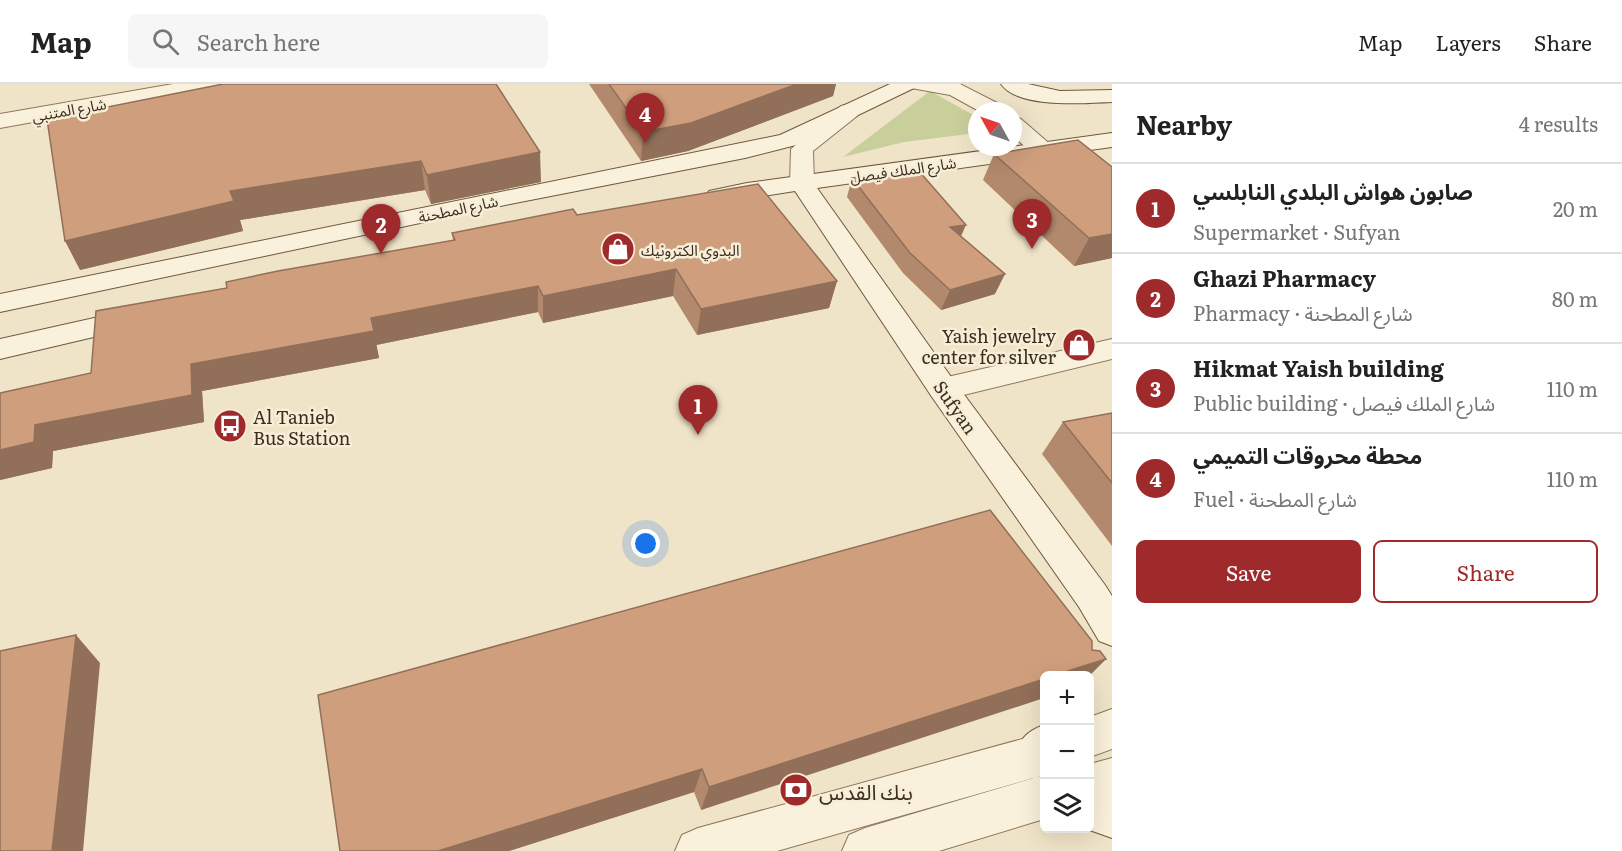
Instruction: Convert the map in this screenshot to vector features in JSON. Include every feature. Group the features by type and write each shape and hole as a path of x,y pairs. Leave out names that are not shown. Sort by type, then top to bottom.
{"street":[{"name":"شارع المتنبي","path":"0,121 209,84"},
{"name":"شارع المطحنة","path":"0,303 510,197 746,151 788,140 907,84"},
{"path":"918,84 955,89 979,102"},
{"path":"1011,84 1032,93 1050,96 1112,96"},
{"path":"691,201 747,190 802,183 802,149 849,111"},
{"path":"1022,132 1043,150"},
{"name":"شارع الملك فيصل","path":"802,183 1112,141"},
{"name":"Sufyan","path":"802,183 943,389 1092,596 1101,643"},
{"path":"0,349 165,311"},
{"path":"943,389 1112,349"},
{"path":"1094,735 1112,729"},
{"path":"698,851 1040,764"},
{"path":"865,851 1040,764"},
{"path":"1094,784 1112,779"},
{"path":"1094,810 1112,816"}],"green space":[{"path":"930,91 968,112 968,134 904,142 843,157"}],"building":[{"path":"223,84 496,84 540,152 427,175 421,161 230,191 234,201 65,241 47,119"},
{"path":"609,84 797,84 691,123 643,132"},
{"path":"1078,140 1112,167 1112,234 1089,238 996,156 1022,156 1022,149"},
{"path":"918,170 966,225 950,227 1005,274 950,290 910,253 852,178"},
{"path":"758,184 837,281 701,309 676,269 543,296 538,286 371,318 374,331 191,364 192,395 35,425 34,442 0,450 0,393 91,373 96,311 227,288 226,282 278,271 455,240 452,233 573,209 577,215"},
{"path":"1112,413 1112,483 1063,422"},
{"path":"990,510 1092,641 1092,650 1100,651 1106,659 1068,671 1040,671 1040,680 709,787 702,769 438,851 340,851 318,695"},
{"path":"76,635 52,851 0,851 0,651"}],"place":[{"name":"محطة محروقات التميمي","path":"645,143"},
{"name":"البدوي الكترونيك","path":"618,249"},
{"name":"Hikmat Yaish building","path":"1032,249"},
{"name":"Ghazi Pharmacy","path":"381,254"},
{"name":"Yaish jewelry center for silver","path":"1079,345"},
{"name":"Al Tanieb Bus Station","path":"230,426"},
{"name":"صابون هواش البلدي النابلسي","path":"698,435"},
{"name":"بنك القدس","path":"796,790"}]}
